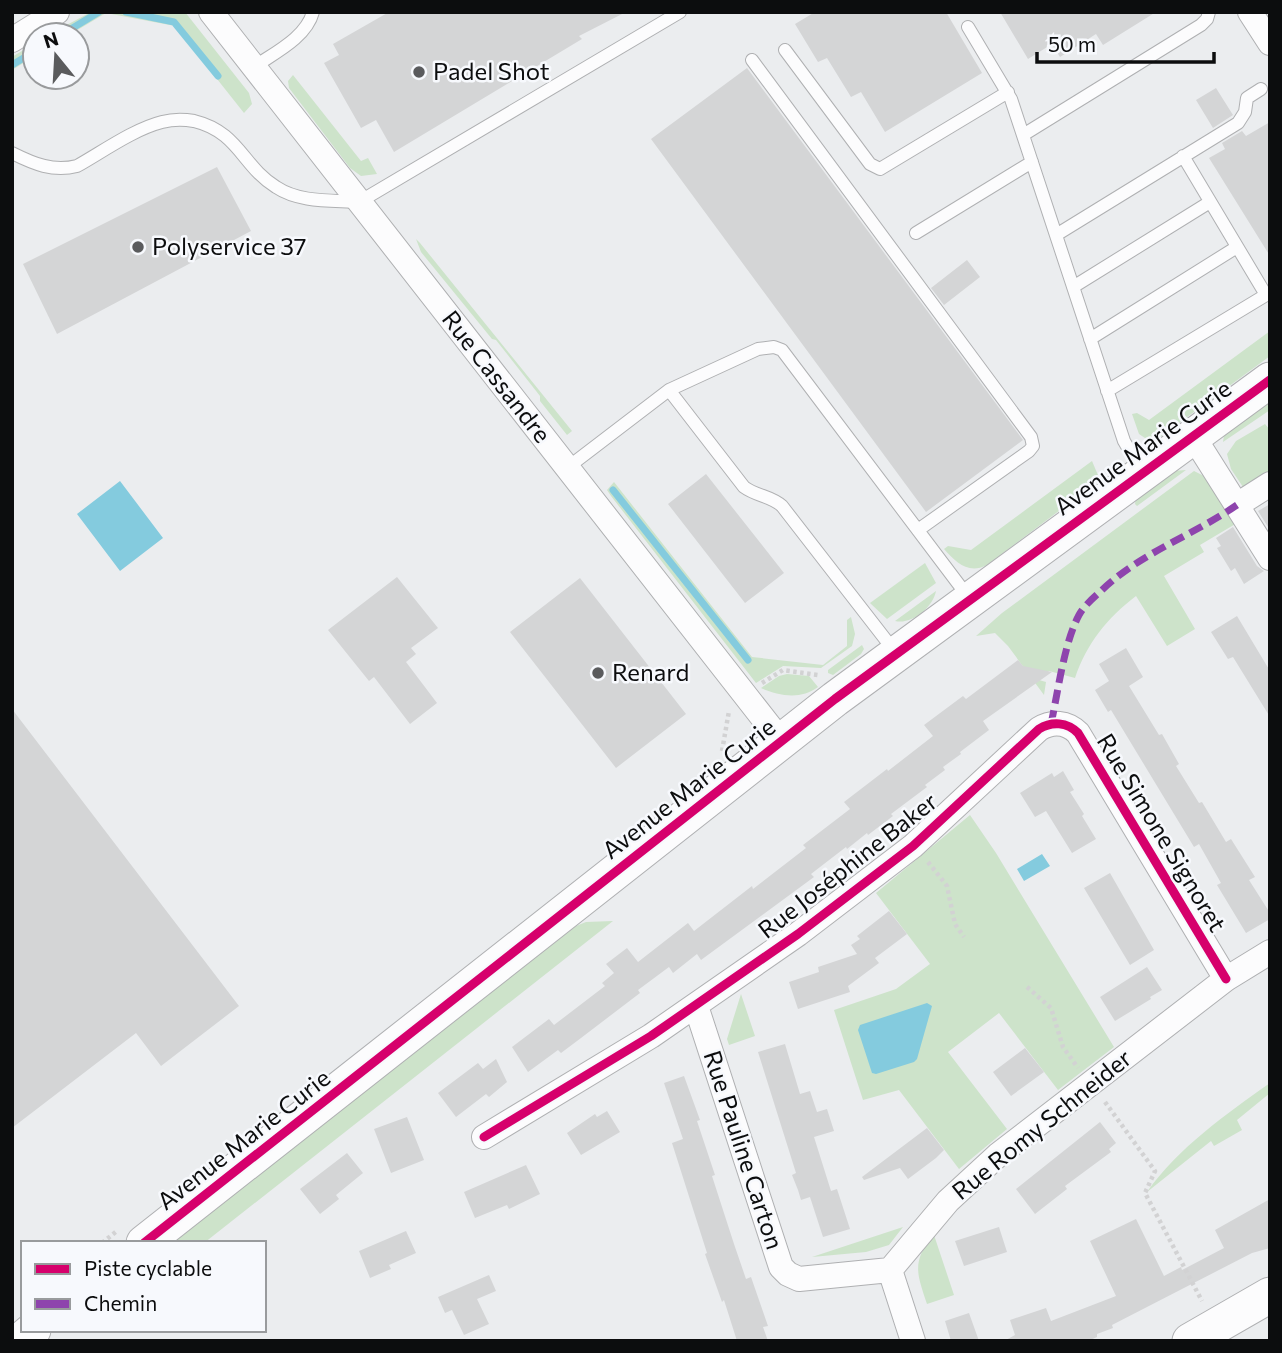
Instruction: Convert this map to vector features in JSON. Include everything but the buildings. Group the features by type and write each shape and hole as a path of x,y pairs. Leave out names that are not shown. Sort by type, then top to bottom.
{"main road":[{"name":"Avenue Marie Curie","path":"147,1241 781,741 970,599 1270,381"},
{"path":"1203,1334 1270,1295"}],"street":[{"path":"12,40 57,12"},
{"name":"Rue Cassandre","path":"211,12 781,741"},
{"path":"1250,12 1270,43"},
{"path":"1193,436 1270,558"},
{"path":"1237,505 1270,484"},
{"name":"Rue Joséphine Baker","path":"484,1137 599,1069 696,1006 840,902 913,846 1039,729 1051,724"},
{"name":"Rue Simone Signoret","path":"1051,724 1065,724 1078,733 1226,979"},
{"name":"Rue Romy Schneider","path":"890,1270 948,1201 998,1155 1226,979 1270,952"},
{"name":"Rue Pauline Carton","path":"696,1006 781,1267 799,1279 890,1270"},
{"path":"890,1270 913,1341"}],"lane":[{"path":"254,67 295,37 311,19 313,12"},
{"path":"12,153 41,166 64,169 77,166 151,125 175,119 188,120 208,125 224,134 263,177 283,191 313,199 359,202 680,12"},
{"path":"1023,135 1201,25 1209,12"},
{"path":"968,27 1008,92 1124,441 1143,472"},
{"path":"785,50 870,164 880,169 1008,92"},
{"path":"752,60 1031,437 1033,446 1029,451 918,530"},
{"path":"1056,234 1238,123 1245,112 1247,98 1261,89"},
{"path":"1107,391 1268,293 1183,156"},
{"path":"916,233 1032,162"},
{"path":"1073,286 1210,202"},
{"path":"1090,339 1237,247"},
{"path":"567,468 670,390 758,349 774,347 782,350 970,599"},
{"path":"670,390 744,487 774,499 782,506 897,653"}],"path":[{"path":"913,846 947,886 955,924 964,937"},
{"path":"1027,987 1051,1008 1063,1048 1155,1171 1145,1193 1203,1334"}],"green space":[{"path":"91,12 185,12 249,93 252,104 244,113 175,26 106,13 91,22 74,21"},
{"path":"21,52 21,65 12,70 12,57"},
{"path":"293,75 361,161 368,158 377,174 361,176 350,168 289,88 288,81"},
{"path":"416,239 572,431 567,435 496,340 492,339 421,252"},
{"path":"1270,331 1270,356 1160,437 1148,440 1139,434 1132,414 1137,413 1149,420"},
{"path":"1270,398 1270,410 1223,442 1224,435"},
{"path":"1265,424 1270,430 1270,474 1245,490 1231,469 1227,454 1236,441"},
{"path":"1092,461 1100,480 987,565 968,568 944,549 948,546 971,550"},
{"path":"1186,470 1137,506 1135,504 1136,498 1172,471"},
{"path":"1194,471 1208,478 1237,523 1200,545 1204,552 1164,576 1195,629 1167,646 1136,596 1099,632 1075,678 1049,671 1039,680 1046,682 1044,695 1008,646 995,633 976,636 1002,613"},
{"path":"614,482 752,657 823,665 847,646 847,620 851,617 855,634 852,646 821,668 783,666 756,683 611,496 607,490"},
{"path":"925,563 936,583 887,619 870,603"},
{"path":"936,591 931,603 921,614 902,622 895,621"},
{"path":"862,645 864,649 861,654 833,675 828,673 828,670"},
{"path":"787,674 809,676 818,687 797,695 775,693 761,688"},
{"path":"970,815 1114,1047 1058,1090 999,1013 948,1052 1007,1129 959,1169 899,1090 863,1100 834,1010 896,989 930,964 876,893"},
{"path":"613,921 207,1241 175,1241 576,926 586,922"},
{"path":"741,994 755,1036 729,1045 727,1039"},
{"path":"1270,1083 1270,1093 1237,1120 1242,1130 1214,1146 1211,1141 1147,1192 1188,1146"},
{"path":"903,1227 889,1245 866,1252 812,1257"},
{"path":"934,1235 954,1295 927,1304 918,1268 922,1253"}],"water":[{"path":"120,481 163,538 120,571 77,514"},
{"path":"1042,854 1050,866 1024,881 1017,869"},
{"path":"927,1003 932,1006 917,1059 876,1074 872,1073 858,1030 860,1025"}],"waterway":[{"path":"84,21 99,12"},
{"path":"126,12 174,22 218,76"},
{"path":"12,65 21,60"},
{"path":"613,490 748,660"}],"marked path":[{"path":"1051,724 1069,639 1086,605 1132,566 1237,505"}],"cycle path":[{"path":"147,1241 835,699 1270,380"},
{"path":"484,1137 651,1036 798,934 913,846 1039,729 1049,725 1064,725 1078,733 1226,979"}],"place":[{"name":"Padel Shot","path":"419,72"},
{"name":"Polyservice 37","path":"138,247"},
{"name":"Renard","path":"598,673"}]}
